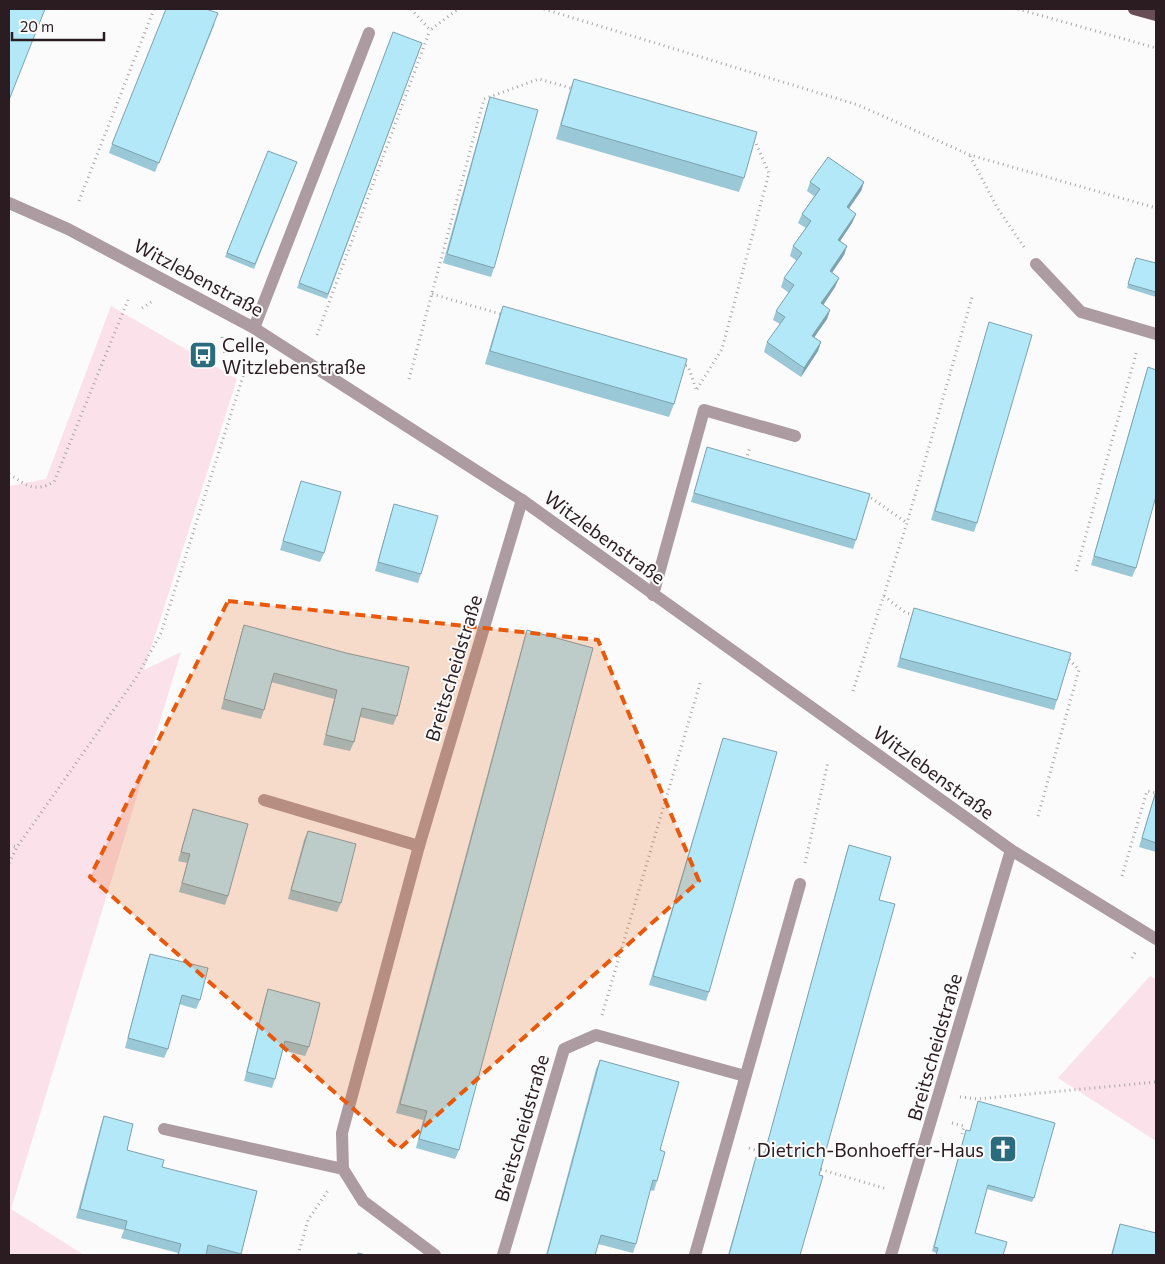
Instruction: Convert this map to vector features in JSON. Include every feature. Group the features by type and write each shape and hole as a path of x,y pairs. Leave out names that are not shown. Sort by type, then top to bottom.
{"main road":[{"path":"1134,9 1156,15"}],"street":[{"path":"254,328 368,32"},
{"name":"Witzlebenstraße","path":"9,203 68,229 254,328 522,500 1010,850 1156,939"},
{"path":"1036,264 1081,312 1156,334"},
{"path":"653,595 704,410 795,436"},
{"name":"Breitscheidstraße","path":"343,1169 342,1133 419,846 522,500"},
{"path":"264,800 419,846"},
{"name":"Breitscheidstraße","path":"891,1255 1010,850"},
{"path":"695,1255 800,884"},
{"path":"596,1035 745,1076"},
{"name":"Breitscheidstraße","path":"503,1255 564,1050 596,1035"},
{"path":"164,1129 343,1169 363,1201 435,1255"}],"path":[{"path":"79,200 154,9"},
{"path":"411,9 430,30"},
{"path":"317,335 430,30 458,9"},
{"path":"544,9 858,105 970,155 1156,208"},
{"path":"1018,9 1156,48"},
{"path":"408,379 484,100 539,79 576,90"},
{"path":"679,364 688,366 696,390 722,350 770,173 755,141 746,138"},
{"path":"970,155 998,209 1036,264"},
{"path":"432,294 508,316"},
{"path":"853,691 907,523 973,294"},
{"path":"142,308 156,299"},
{"path":"9,474 25,486 43,488 54,482 128,300"},
{"path":"1076,571 1143,331"},
{"path":"222,336 225,355"},
{"path":"9,863 17,847 136,678 161,633 246,367"},
{"path":"737,458 756,463"},
{"path":"860,493 869,496 907,523"},
{"path":"884,596 906,613 916,616"},
{"path":"1038,816 1079,670 1067,656 1057,654"},
{"path":"596,1035 701,680"},
{"path":"800,884 828,762"},
{"path":"1122,876 1147,791 1156,793"},
{"path":"9,845 17,847"},
{"path":"939,1095 978,1099 1156,1082"},
{"path":"727,1142 772,1155"},
{"path":"809,1166 909,1196"},
{"path":"298,1255 308,1220 343,1169"}],"highlighted area":[{"path":"228,601 598,640 699,881 399,1149 90,877"}],"shaded area":[{"path":"111,306 237,379 144,670 181,652 11,1209 84,1255 9,1255 9,486 46,479"},
{"path":"1150,976 1156,979 1156,1141 1058,1078"}],"building":[{"path":"9,9 45,9 9,100"},
{"path":"166,9 206,9 218,13 159,163 112,144"},
{"path":"393,32 422,43 328,294 299,283"},
{"path":"574,79 757,132 744,178 561,125"},
{"path":"490,97 538,110 494,268 447,254"},
{"path":"268,151 297,162 255,264 227,253"},
{"path":"828,157 864,182 847,207 856,214 838,240 847,246 830,271 839,278 821,303 830,310 812,336 821,342 804,368 767,342 785,317 776,311 794,285 784,278 802,253 793,246 811,221 802,214 820,189 810,182"},
{"path":"1136,258 1156,263 1156,292 1128,284"},
{"path":"503,306 687,359 674,404 490,351"},
{"path":"989,322 1032,335 977,523 935,511"},
{"path":"1148,367 1156,370 1156,496 1136,568 1094,556"},
{"path":"707,447 870,494 856,540 694,493"},
{"path":"301,481 341,492 324,553 283,541"},
{"path":"394,504 438,516 421,574 378,562"},
{"path":"914,608 1071,653 1057,700 900,658"},
{"path":"244,625 346,653 409,667 397,716 362,708 354,742 326,735 337,690 274,673 264,710 224,699"},
{"path":"527,630 593,648 459,1150 419,1139 427,1111 400,1104"},
{"path":"723,738 777,752 709,992 653,976"},
{"path":"1156,791 1156,843 1142,838"},
{"path":"193,809 248,824 228,896 182,883 190,854 181,852"},
{"path":"308,831 356,844 341,903 291,890"},
{"path":"849,845 891,857 879,900 895,904 819,1175 823,1176 800,1255 729,1255 756,1157 763,1159"},
{"path":"150,954 208,968 200,1000 182,995 168,1049 128,1038"},
{"path":"268,989 320,1003 309,1047 285,1041 275,1079 247,1072"},
{"path":"600,1060 679,1082 660,1150 665,1152 657,1181 653,1180 636,1244 601,1235 595,1255 547,1255"},
{"path":"978,1101 1055,1123 1034,1198 988,1185 975,1233 1007,1242 1003,1255 936,1255 938,1248 934,1247 966,1130 970,1131"},
{"path":"104,1116 133,1124 127,1150 164,1160 162,1167 257,1191 241,1254 208,1245 206,1255 178,1255 181,1244 125,1229 127,1221 80,1209"},
{"path":"1120,1224 1156,1233 1156,1255 1112,1255"}],"place":[{"name":"Celle, Witzlebenstraße","path":"203,355"},
{"name":"Dietrich-Bonhoeffer-Haus","path":"1003,1149"}]}
